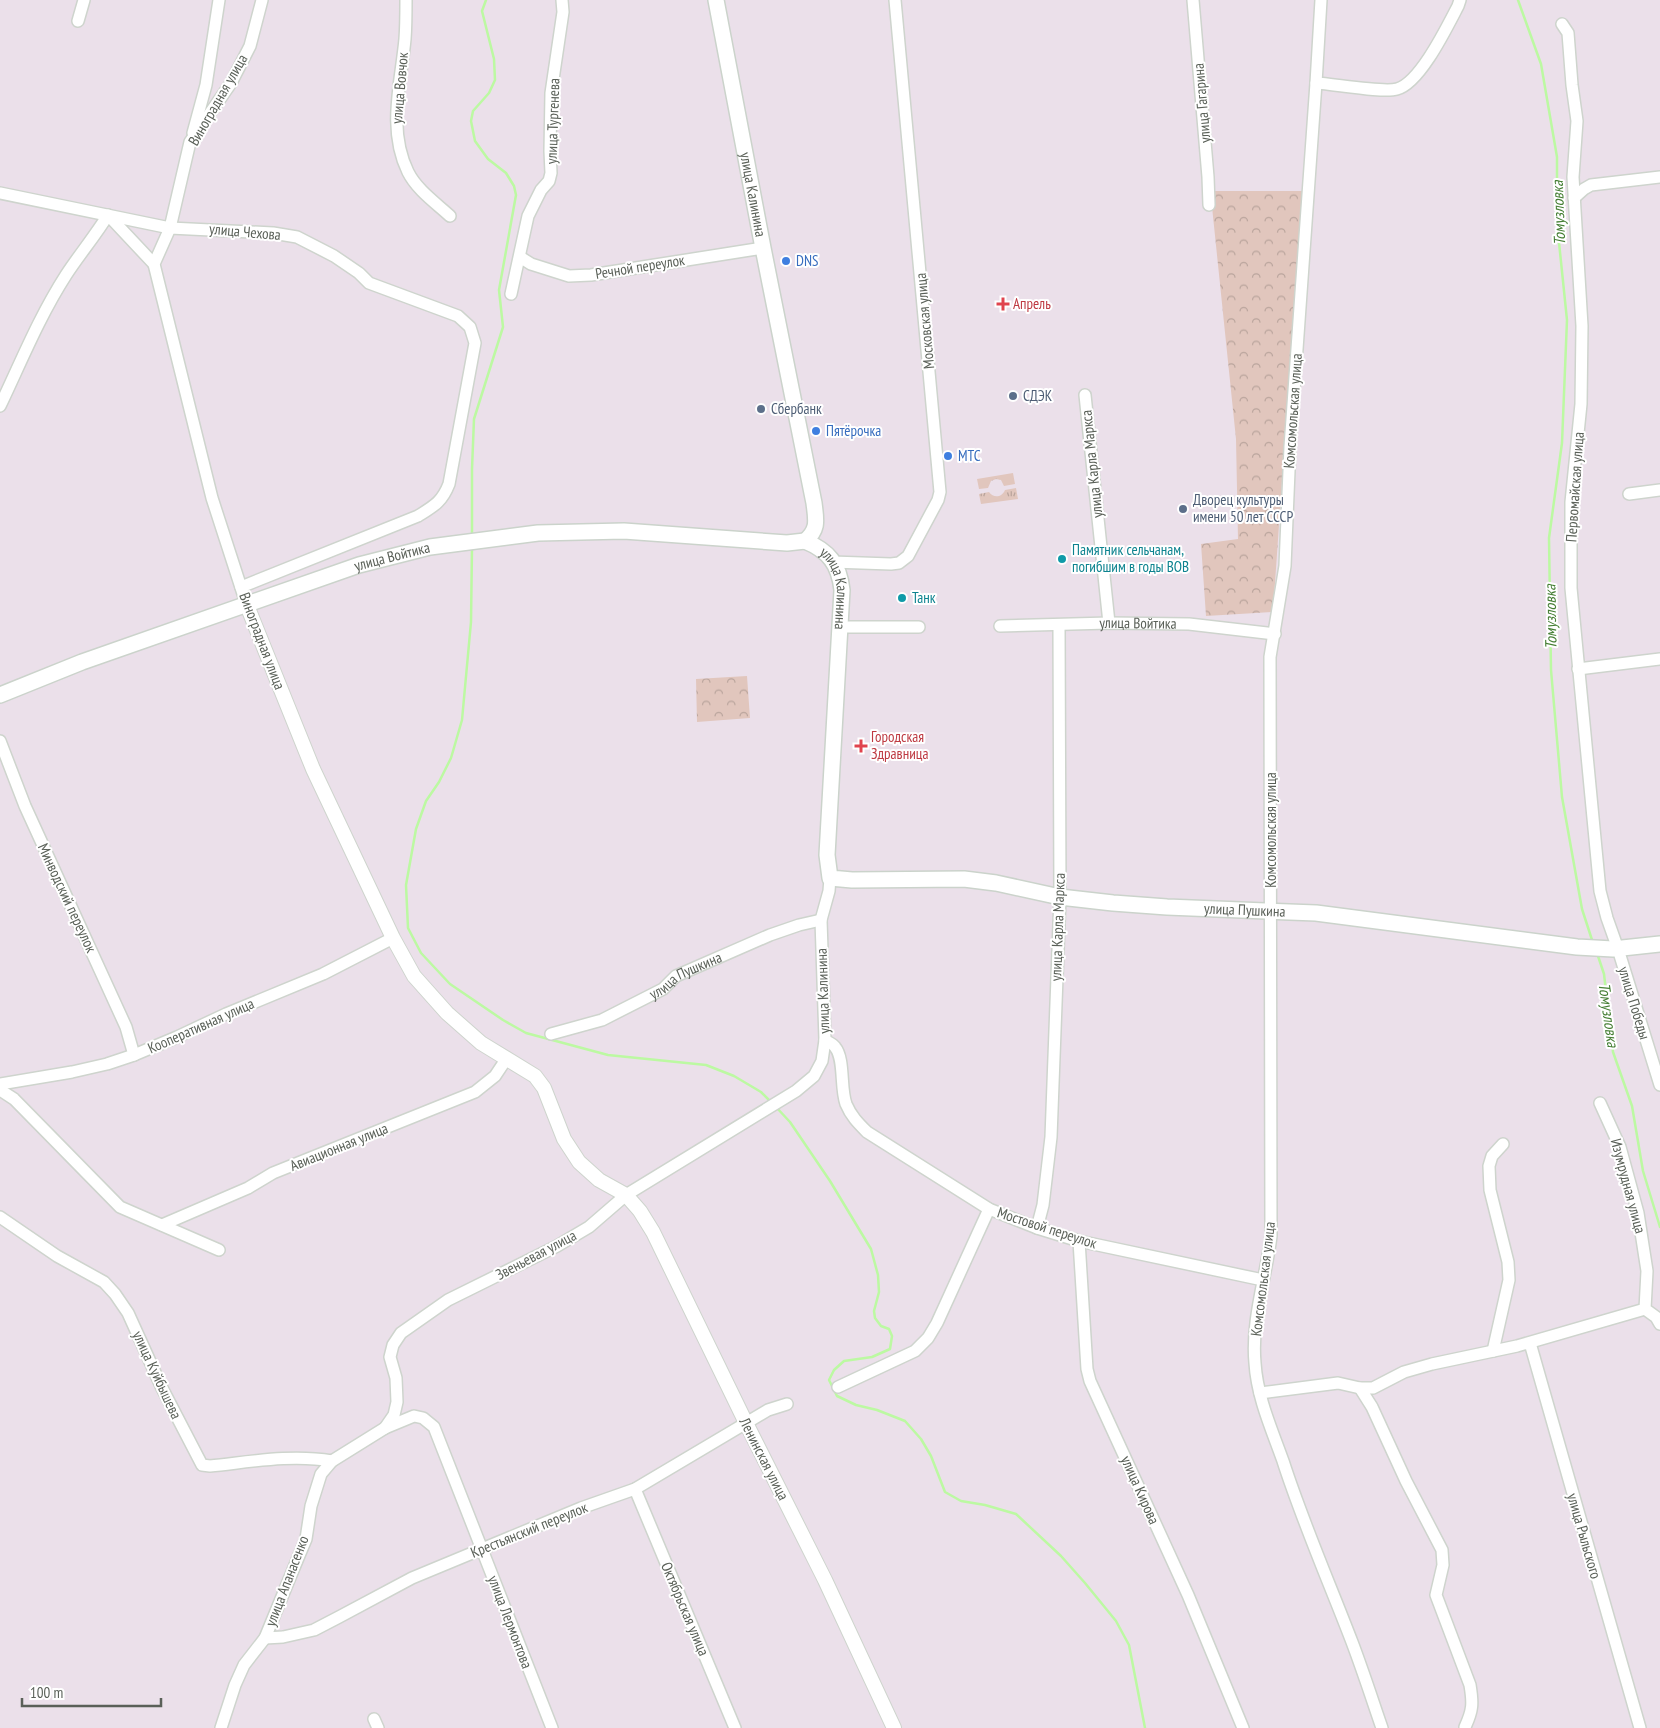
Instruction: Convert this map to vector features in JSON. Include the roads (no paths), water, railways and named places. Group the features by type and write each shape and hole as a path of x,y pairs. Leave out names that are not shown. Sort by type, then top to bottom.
{"main road":[{"name":"улица Калинина","path":"716,0 814,503 816,524 813,534 805,541 819,547 827,554 840,574 840,627 827,855 830,878"},
{"name":"улица Войтика","path":"0,695 82,662 246,603 359,565 430,547 538,533 624,531 787,543 805,541"},
{"name":"улица Пушкина","path":"830,878 852,880 964,879 996,883 1060,897 1167,907 1316,913 1577,948 1616,949 1660,944"}],"street":[{"path":"78,21 84,0"},
{"path":"190,142 206,85 219,0"},
{"name":"Виноградная улица","path":"262,0 250,46 231,83 190,142 170,228 154,264 212,498 246,603 313,769 393,938 414,976 447,1013 482,1043 535,1076 544,1088 564,1138 579,1162 599,1180 626,1195"},
{"name":"улица Вовчок","path":"406,0 405,37 397,100 396,134 399,150 408,172 419,187 450,216"},
{"name":"улица Тургенева","path":"511,294 528,216 552,173 550,151 551,93 563,12 562,0"},
{"name":"Московская улица","path":"832,562 899,563 908,556 938,500 940,492 895,0"},
{"name":"улица Гагарина","path":"1193,0 1209,205"},
{"name":"Комсомольская улица","path":"1321,0 1290,447 1285,566 1270,657 1272,911 1271,1236 1257,1316 1254,1362 1260,1393 1292,1490 1352,1643 1382,1728"},
{"path":"1316,83 1384,90 1397,89 1406,84 1417,73 1437,46 1460,0"},
{"name":"Первомайская улица","path":"1562,24 1568,34 1577,121 1573,177 1582,326 1582,404 1571,502 1571,588 1600,891 1616,949"},
{"path":"1574,198 1591,185 1660,177"},
{"name":"улица Чехова","path":"0,194 170,228 273,233 297,237 334,256 359,273 369,284 458,316 470,327 475,343 449,484 444,496 435,506 418,516 241,586"},
{"path":"0,406 28,342 56,292 108,215 154,264"},
{"name":"Речной переулок","path":"520,257 531,264 569,276 591,275 763,248"},
{"name":"улица Карла Маркса","path":"1084,395 1109,623"},
{"path":"1629,494 1660,490"},
{"name":"улица Войтика","path":"1000,626 1109,623 1189,624 1275,634"},
{"name":"улица Карла Маркса","path":"1037,1228 1043,1205 1051,1137 1060,897 1058,625"},
{"path":"840,627 919,627"},
{"path":"1578,669 1660,658"},
{"name":"Минводский переулок","path":"0,741 25,806 126,1027 134,1055"},
{"name":"улица Калинина","path":"754,1117 798,1090 814,1076 822,1061 825,1040 821,920 829,891 830,878"},
{"name":"улица Пушкина","path":"551,1034 602,1020 663,989 676,976 770,935 821,920"},
{"name":"Кооперативная улица","path":"0,1084 72,1072 107,1064 134,1055 323,974 393,938"},
{"name":"улица Победы","path":"1616,949 1660,1085"},
{"name":"Мостовой переулок","path":"825,1040 835,1047 839,1055 845,1103 853,1118 867,1132 989,1209 1037,1228 1079,1241 1263,1280"},
{"name":"Авиационная улица","path":"162,1225 248,1188 273,1173 475,1092 495,1076 507,1058"},
{"path":"0,1090 14,1099 120,1207 219,1250"},
{"name":"Изумрудная улица","path":"1600,1103 1620,1147 1638,1213 1647,1271 1645,1309"},
{"name":"Звеньевая улица","path":"385,1428 394,1415 397,1402 396,1378 390,1357 393,1344 400,1333 448,1300 557,1246 589,1227 626,1195 754,1117"},
{"path":"1493,1352 1509,1280 1508,1262 1490,1190 1489,1166 1492,1156 1503,1144"},
{"name":"Ленинская улица","path":"626,1195 640,1210 653,1232 746,1423 826,1580 894,1728"},
{"path":"838,1387 915,1351 928,1338 937,1323 989,1209"},
{"name":"улица Куйбышева","path":"0,1217 57,1256 104,1282 115,1294 128,1314 162,1388 202,1465 210,1466 296,1457 332,1461"},
{"name":"улица Кирова","path":"1079,1241 1087,1369 1090,1381 1188,1595 1243,1728"},
{"path":"1260,1393 1338,1384 1373,1388 1414,1369 1530,1343 1645,1309 1656,1317 1660,1324"},
{"name":"улица Рыльского","path":"1530,1343 1640,1728"},
{"path":"1360,1388 1372,1407 1406,1481 1442,1550 1443,1565 1436,1595 1470,1685 1473,1700 1472,1713 1465,1727"},
{"name":"Крестьянский переулок","path":"265,1638 282,1637 314,1630 412,1578 580,1508 635,1489 768,1410 787,1404"},
{"name":"улица Лермонтова","path":"385,1428 414,1416 423,1418 434,1427 552,1728"},
{"name":"улица Апанасенко","path":"221,1728 235,1685 244,1665 265,1638 306,1539 315,1490 321,1474 332,1461 385,1428"},
{"name":"Октябрьская улица","path":"635,1489 735,1728"}],"waterway":[{"path":"472,536 474,419 503,327 499,290 516,195 514,186 506,173 488,159 475,141 471,121 473,111 489,93 495,80 494,59 482,11 486,0"},
{"name":"Томузловка","path":"1518,0 1541,64 1557,157 1557,223 1567,320 1562,443 1549,538 1551,670 1562,797 1582,909 1593,943"},
{"path":"472,547 471,622 462,720 451,758 439,782 426,801 416,829 406,885 408,928 421,953 450,984 503,1020 526,1033 608,1055 706,1065 734,1076 761,1092 772,1103"},
{"name":"Томузловка","path":"1597,953 1604,974 1613,1052 1632,1106 1643,1171 1660,1227"},
{"path":"776,1107 790,1122 830,1181 871,1249 878,1275 879,1292 874,1311 875,1318 881,1326 889,1329 892,1336 890,1349 872,1357 844,1361 834,1370 829,1380 837,1396 856,1405 877,1410 905,1421 921,1439 931,1456 945,1492 961,1501 985,1505 1016,1514 1061,1556 1116,1621 1129,1645 1145,1728"}],"place":[{"name":"DNS","path":"786,261"},
{"name":"Апрель","path":"1003,304"},
{"name":"СДЭК","path":"1013,396"},
{"name":"Сбербанк","path":"761,409"},
{"name":"Пятёрочка","path":"816,431"},
{"name":"МТС","path":"948,456"},
{"name":"Дворец культуры имени 50 лет СССР","path":"1183,509"},
{"name":"Памятник сельчанам, погибшим в годы ВОВ","path":"1062,559"},
{"name":"Танк","path":"902,598"},
{"name":"Городская Здравница","path":"861,746"}]}
